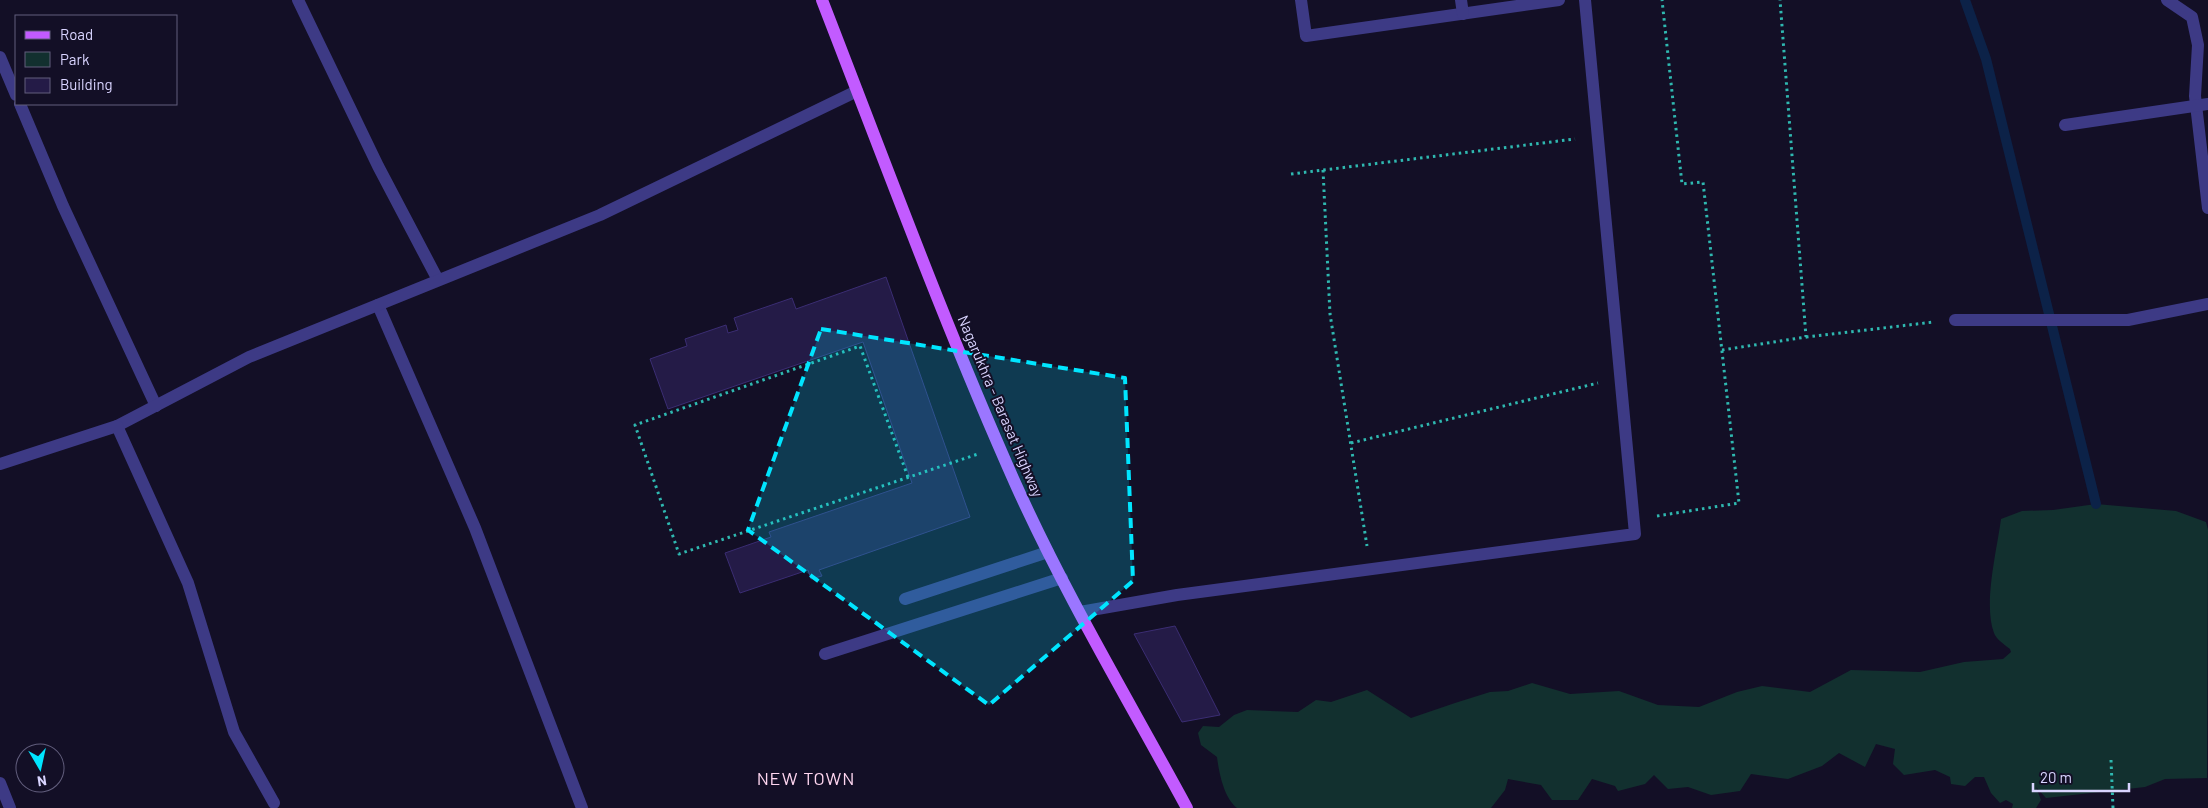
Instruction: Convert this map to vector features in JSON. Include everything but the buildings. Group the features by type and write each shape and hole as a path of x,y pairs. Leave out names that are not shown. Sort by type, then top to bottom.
{"main road":[{"name":"Nagarukhra - Barasat Highway","path":"822,0 933,287 1000,446 1048,552 1187,808"}],"street":[{"path":"298,0 378,166 438,280"},
{"path":"1302,0 1306,36 1559,0"},
{"path":"1461,0 1463,14"},
{"path":"1080,612 1178,595 1635,534 1585,0"},
{"path":"2167,0 2192,18 2198,44 2208,208"},
{"path":"0,57 15,93"},
{"path":"0,464 117,426 249,356 600,215 857,91"},
{"path":"20,105 63,206 156,406"},
{"path":"2065,125 2202,105"},
{"path":"1955,320 2128,320 2208,304"},
{"path":"378,305 475,528 582,808"},
{"path":"117,426 188,583 234,732 274,803"},
{"path":"905,599 1048,552"},
{"path":"825,654 1062,578"},
{"path":"0,783 10,808"}],"path":[{"path":"1634,519 1739,503 1703,182 1682,184 1662,0"},
{"path":"1780,0 1806,337"},
{"path":"1291,174 1598,136"},
{"path":"1323,170 1330,314 1371,569"},
{"path":"1722,350 1806,337 1955,320"},
{"path":"908,477 860,346 635,425 679,554 908,477 1000,446"},
{"path":"1351,443 1620,378"},
{"path":"2111,760 2113,808"}],"highlighted area":[{"path":"821,329 1125,378 1133,581 989,705 748,530"}],"green space":[{"path":"2096,504 2176,511 2206,522 2208,530 2207,778 2165,779 2145,787 2046,798 2036,787 2041,800 2036,808 2012,808 2013,804 2006,800 2000,803 1991,793 1984,777 1975,777 1965,786 1951,784 1950,777 1935,770 1904,775 1893,764 1895,749 1876,744 1865,767 1839,753 1822,766 1788,779 1751,774 1740,791 1711,795 1688,787 1668,789 1654,775 1645,784 1618,791 1615,786 1592,779 1578,800 1552,800 1541,785 1508,779 1505,790 1491,808 1237,808 1232,804 1225,792 1217,757 1201,745 1198,733 1203,726 1219,727 1234,715 1247,710 1298,712 1316,700 1331,702 1367,690 1411,718 1490,692 1508,691 1532,683 1570,694 1619,691 1658,705 1699,707 1737,692 1762,686 1810,692 1851,670 1920,672 1964,662 2003,659 2011,652 1994,633 1990,607 1990,592 2001,519 2022,511 2053,510"}],"waterway":[{"path":"1965,0 1986,59 2096,504"}],"district":[{"name":"NEW TOWN","path":"806,778"}]}
